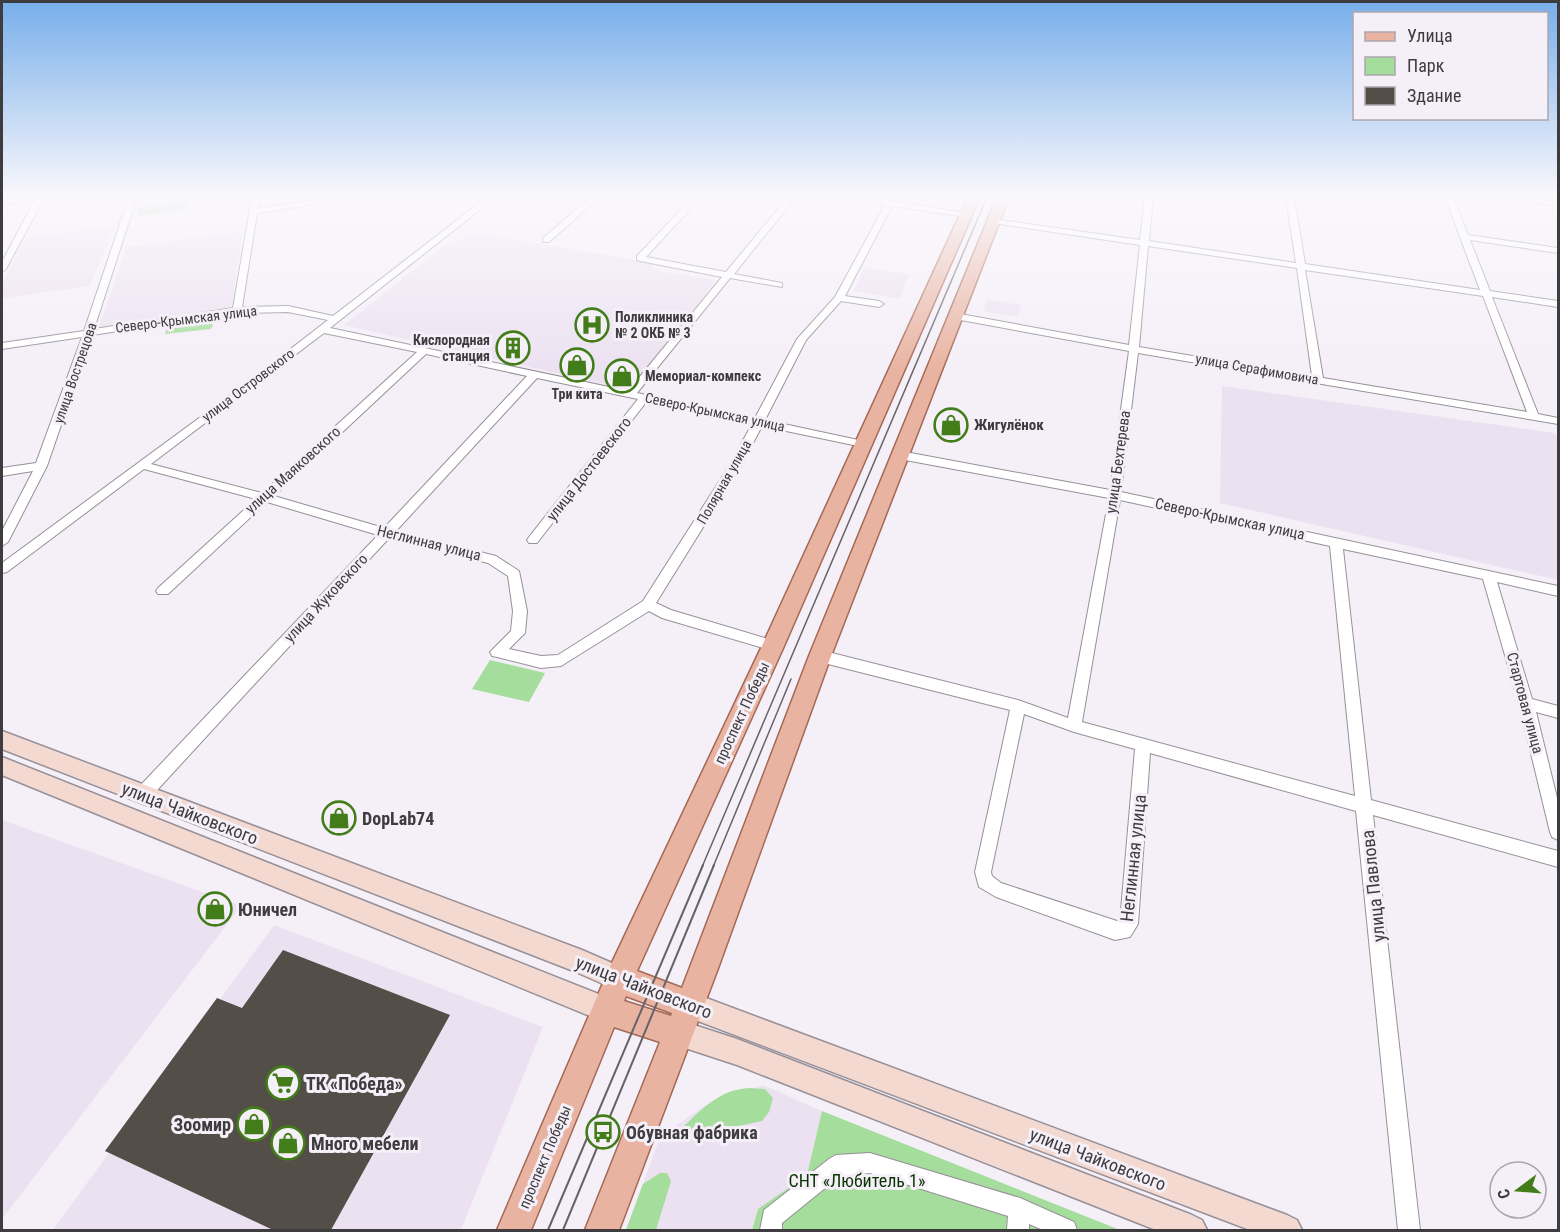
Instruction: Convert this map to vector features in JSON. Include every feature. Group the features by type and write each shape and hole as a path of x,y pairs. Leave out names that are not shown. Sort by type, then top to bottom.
{"main road":[{"name":"проспект Победы","path":"514,1230 619,979 773,646 948,254"},
{"path":"602,1230 685,1019 820,656 980,254"},
{"name":"улица Чайковского","path":"2,740 582,962 619,979 737,1052 1192,1230"},
{"name":"улица Чайковского","path":"2,766 607,1010 685,1019 1287,1230"}],"street":[{"path":"2,269 10,254"},
{"name":"улица Вострецова","path":"2,542 41,466 90,332 115,254"},
{"path":"237,310 247,254"},
{"name":"улица Островского","path":"2,569 418,254"},
{"path":"643,254 640,258 779,285"},
{"name":"улица Достоевского","path":"631,394 746,254"},
{"name":"Полярная улица","path":"648,605 730,475 802,339 838,298 862,254"},
{"name":"улица Бехтерева","path":"1074,726 1114,495 1134,347 1142,254"},
{"path":"1229,254 1558,304"},
{"path":"1299,254 1318,380"},
{"path":"1472,254 1534,417"},
{"path":"838,298 879,304"},
{"name":"Северо-Крымская улица","path":"2,346 237,310 288,309 335,319"},
{"name":"улица Серафимовича","path":"956,315 1028,331 1134,347 1558,421"},
{"name":"Северо-Крымская улица","path":"321,330 863,444"},
{"name":"улица Маяковского","path":"163,591 424,351"},
{"name":"улица Жуковского","path":"142,795 534,375"},
{"name":"улица Достоевского","path":"532,540 645,397"},
{"name":"Северо-Крымская улица","path":"900,454 1114,495 1558,591"},
{"name":"Неглинная улица","path":"141,465 387,533 492,559 514,574 520,610 518,633 497,652 541,662 561,660 648,605"},
{"path":"2,472 41,466"},
{"name":"улица Павлова","path":"1336,542 1409,1230"},
{"name":"Стартовая улица","path":"1488,575 1526,704 1558,832"},
{"path":"648,605 667,614 773,646"},
{"path":"820,656 1018,706 1074,726 1365,804 1558,859"},
{"path":"1526,704 1558,712"},
{"name":"Неглинная улица","path":"1018,706 983,872 985,881 996,889 1115,931 1124,931 1130,924 1143,745"},
{"path":"771,1230 772,1218 836,1166 870,1163 1019,1220 1066,1230"}],"shaded area":[{"path":"17,254 103,254 90,286 2,298 2,283"},
{"path":"124,254 239,254 231,307 99,327"},
{"path":"433,254 603,254 653,263 652,268 659,271 716,280 630,390 344,325"},
{"path":"864,268 909,274 900,299 854,291"},
{"path":"987,299 1021,305 1017,317 983,311"},
{"path":"1222,386 1555,433 1558,440 1558,580 1220,503"},
{"path":"2,820 241,906 2,1219"},
{"path":"274,925 543,1027 461,1230 53,1230"},
{"path":"763,1085 822,1111 807,1175 758,1209 752,1230 626,1230 660,1137 704,1106"}],"green space":[{"path":"216,317 211,329 165,334 168,324"},
{"path":"490,660 545,673 529,702 472,689"},
{"path":"749,1088 765,1089 773,1098 769,1112 762,1121 686,1137 684,1126 706,1106 729,1092"},
{"name":"СНТ «Любитель 1»","path":"822,1111 1120,1230 752,1230 758,1209 807,1175"},
{"path":"660,1173 667,1173 671,1181 656,1230 626,1230 643,1184"}],"building":[{"name":"Мемориал-компекс","path":"616,368 637,373 628,384 607,379"},
{"name":"ТК «Победа»","path":"283,950 450,1015 331,1230 273,1230 105,1151 217,998 242,1008"}],"tram line":[{"path":"702,867 963,254"},
{"path":"713,867 791,679"},
{"path":"548,1230 703,865"},
{"path":"563,1230 714,865"}],"place":[{"name":"Поликлиника № 2 ОКБ № 3","path":"592,325"},
{"name":"Кислородная станция","path":"513,348"},
{"name":"Три кита","path":"577,365"},
{"name":"Мемориал-компекс","path":"622,376"},
{"name":"Жигулёнок","path":"951,425"},
{"name":"DopLab74","path":"339,818"},
{"name":"Юничел","path":"215,909"},
{"name":"ТК «Победа»","path":"283,1083"},
{"name":"Зоомир","path":"254,1124"},
{"name":"Обувная фабрика","path":"603,1132"},
{"name":"Много мебели","path":"288,1143"}]}
